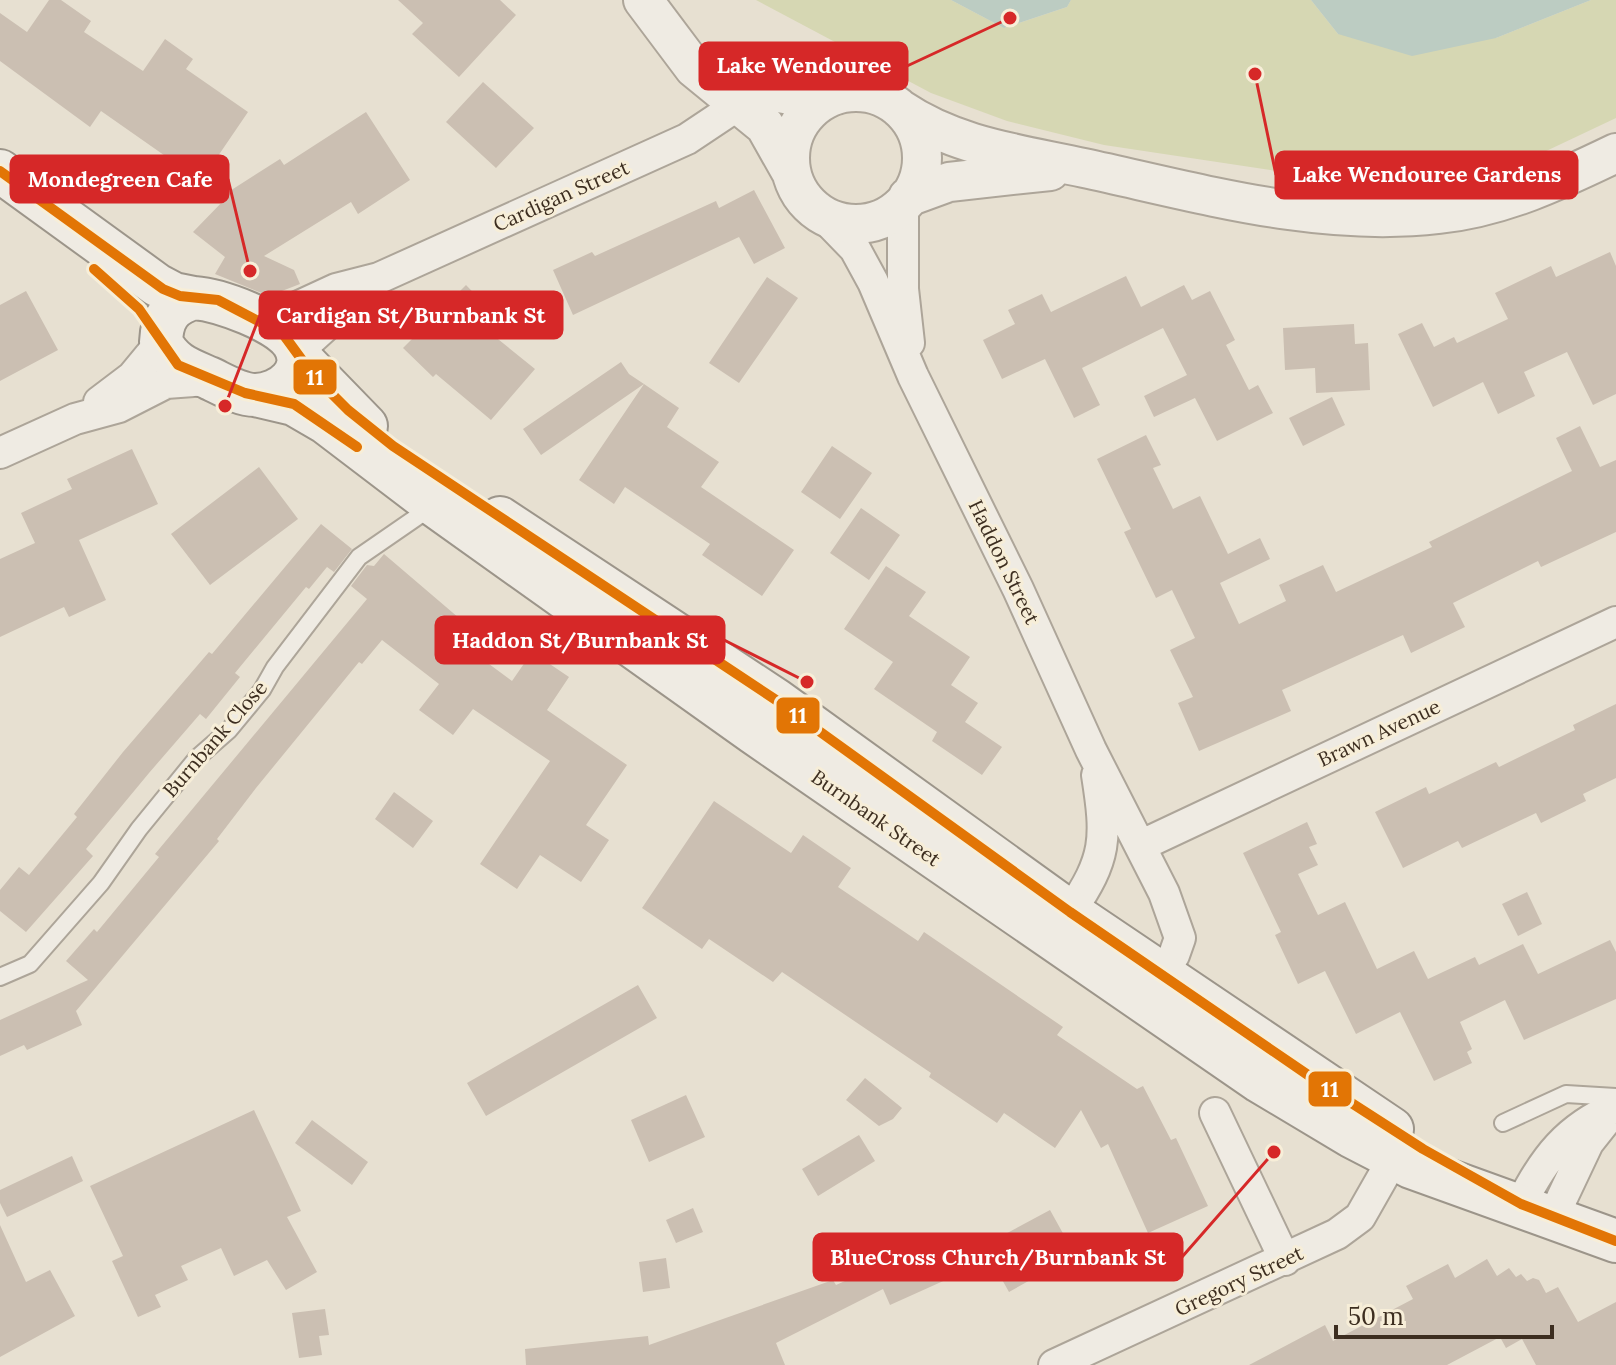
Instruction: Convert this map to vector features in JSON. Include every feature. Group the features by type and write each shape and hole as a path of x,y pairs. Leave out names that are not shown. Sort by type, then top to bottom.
{"main road":[{"path":"0,171 157,285 174,294 194,298"},
{"path":"0,202 101,275 139,309 161,341"},
{"path":"161,341 163,321 170,310 194,298"},
{"name":"Burnbank Street","path":"194,298 218,300 283,334 348,410 425,469 776,700 1060,925"},
{"name":"Burnbank Street","path":"161,341 178,365 236,389 284,400 314,414 434,505 1142,982 1537,1211"},
{"path":"236,389 277,391 290,382 297,371 297,354"},
{"name":"Burnbank Street","path":"1142,982 1259,1081 1393,1159 1448,1182 1616,1241"}],"street":[{"path":"645,2 745,81 798,98 859,92 881,97 957,140 1196,193 1309,212 1408,217 1483,207 1520,197 1616,153"},
{"path":"645,2 694,68 773,136 809,205 823,216 844,223 866,223 886,216 906,200 949,182 1084,168"},
{"path":"791,172 790,148 798,124 815,106 836,95"},
{"name":"Cardigan Street","path":"250,316 284,313 336,289 379,278 687,139 738,105"},
{"path":"900,109 913,124 920,142 918,180 906,200"},
{"name":"Haddon Street","path":"906,200 903,289 913,376"},
{"name":"Haddon Street","path":"823,216 855,249 913,376 1018,589 1091,750 1142,845 1180,936 1174,955 1142,982"},
{"name":"Cardigan Street","path":"297,354 379,278"},
{"path":"75,419 123,385 161,341"},
{"path":"0,453 75,419 119,407 166,383 236,389"},
{"name":"Brawn Avenue","path":"1142,845 1616,622"},
{"name":"Haddon Street","path":"1060,925 1094,877 1101,857 1101,799 1091,750"},
{"path":"1537,1211 1538,1170 1559,1143 1584,1122 1616,1108"},
{"path":"1215,1113 1285,1260"},
{"name":"Gregory Street","path":"1054,1365 1337,1234 1360,1217 1393,1159"}],"lane":[{"name":"Burnbank Close","path":"0,977 30,964 101,883 143,824 197,758 229,730 262,690 275,667 363,553 434,505"},
{"path":"1503,1123 1566,1094 1616,1097"}],"green space":[{"path":"756,0 951,0 1004,28 1067,7 1071,0 1311,0 1338,34 1496,38 1591,0 1616,0 1616,118 1523,162 1448,180 1369,185 1104,145 1007,121 931,93"}],"shaded area":[{"path":"951,0 1071,0 1067,7 1004,28"},
{"path":"1311,0 1591,0 1496,38 1412,56 1338,34"}],"building":[{"path":"49,0 61,0 91,21 84,32 143,71 165,39 193,59 186,69 248,112 201,181 101,111 90,127 0,61 0,13 27,32"},
{"path":"398,0 500,0 516,15 459,77 412,34 423,23"},
{"path":"483,82 534,128 496,168 446,122"},
{"path":"366,112 410,180 358,214 351,202 264,256 294,270 300,284 269,296 215,274 225,257 193,232 226,198 222,196 280,159 284,165"},
{"path":"754,190 785,248 754,264 739,237 573,315 553,270 592,252 595,256 716,201 719,208"},
{"path":"1610,252 1616,266 1616,394 1593,405 1567,352 1524,372 1535,396 1498,414 1483,382 1433,407 1398,334 1422,323 1434,347 1454,337 1457,343 1508,319 1495,293 1551,266 1556,277"},
{"path":"1126,276 1141,307 1184,285 1192,300 1210,291 1235,340 1226,345 1249,390 1258,385 1273,413 1217,441 1195,398 1154,417 1144,396 1187,375 1163,328 1082,368 1100,405 1074,418 1045,359 1002,379 983,340 1015,324 1008,310 1042,294 1051,312"},
{"path":"767,277 798,298 739,383 709,363"},
{"path":"466,285 495,315 483,327 535,369 491,420 436,374 433,377 403,348"},
{"path":"26,291 58,350 0,381 0,305"},
{"path":"1354,324 1355,344 1368,343 1370,390 1316,393 1315,368 1285,370 1283,328"},
{"path":"621,362 629,374 644,384 541,455 523,429"},
{"path":"644,384 679,408 667,427 719,462 701,487 794,550 762,596 702,555 710,544 625,487 614,504 579,480"},
{"path":"1332,397 1345,425 1303,446 1289,418"},
{"path":"1580,426 1600,467 1616,460 1616,532 1541,567 1538,561 1453,603 1465,627 1411,653 1403,635 1282,690 1291,711 1199,751 1178,703 1193,697 1170,650 1195,638 1172,590 1156,598 1124,532 1131,529 1097,459 1146,435 1161,465 1153,468 1173,509 1200,496 1228,554 1260,538 1270,559 1220,583 1239,624 1286,601 1279,585 1323,565 1336,592 1432,547 1429,542 1572,471 1556,438"},
{"path":"832,446 872,473 840,519 801,492"},
{"path":"132,449 158,504 79,540 106,600 69,617 64,607 0,637 0,559 35,543 21,513 72,489 67,479"},
{"path":"259,467 298,519 210,585 171,534"},
{"path":"861,508 900,535 869,580 830,553"},
{"path":"321,524 352,549 334,572 327,567 309,589 306,587 235,673 240,677 206,719 200,714 86,849 93,856 26,932 0,911 0,890 19,867 29,875 77,817 74,814 123,752 209,652 212,654"},
{"path":"384,554 473,630 462,644 512,681 532,652 569,677 547,710 627,765 586,825 609,840 581,882 540,855 517,889 480,864 550,761 473,709 453,735 419,710 439,684 382,640 362,664 359,662 256,788 217,839 219,841 76,1011 82,1025 27,1050 24,1045 0,1056 0,1020 88,980 66,961 94,929 97,932 159,857 155,854 367,599 351,586 367,565 374,566"},
{"path":"886,566 926,592 909,616 970,657 951,685 978,703 965,722 1002,747 982,775 932,741 937,732 874,689 893,662 844,629"},
{"path":"1616,704 1616,778 1583,794 1586,801 1541,823 1536,813 1462,848 1458,841 1403,868 1375,812 1426,787 1429,794 1496,762 1499,767 1575,730 1573,725"},
{"path":"394,792 433,821 413,848 375,819"},
{"path":"714,801 791,853 803,835 851,868 838,887 918,941 924,932 1063,1027 1057,1035 1137,1089 1143,1086 1171,1140 1176,1138 1208,1206 1148,1233 1108,1144 1101,1148 1081,1110 1055,1148 1004,1113 997,1123 929,1077 931,1073 782,972 773,982 709,939 702,949 642,908"},
{"path":"1307,822 1317,844 1309,847 1318,865 1298,874 1318,915 1345,902 1377,969 1414,951 1428,979 1475,957 1479,965 1523,944 1538,974 1610,940 1616,952 1616,999 1524,1040 1505,1000 1460,1022 1472,1049 1467,1052 1472,1063 1434,1081 1400,1012 1356,1034 1325,971 1298,984 1275,935 1281,932 1243,853"},
{"path":"1527,892 1542,924 1518,936 1502,904"},
{"path":"638,985 657,1018 486,1116 467,1083"},
{"path":"865,1078 902,1108 893,1119 879,1126 846,1100"},
{"path":"686,1095 705,1137 649,1162 631,1120"},
{"path":"254,1110 301,1211 287,1217 317,1272 286,1290 267,1260 234,1276 221,1248 181,1266 188,1280 155,1295 161,1307 138,1317 112,1261 123,1256 90,1186"},
{"path":"312,1120 368,1162 352,1185 295,1143"},
{"path":"859,1135 875,1161 818,1196 802,1169"},
{"path":"72,1156 83,1181 7,1217 0,1203 0,1190"},
{"path":"693,1208 703,1232 676,1243 666,1220"},
{"path":"1050,1210 1075,1255 1009,1292 983,1246"},
{"path":"0,1225 26,1282 50,1270 75,1316 0,1357"},
{"path":"934,1241 950,1278 890,1305 883,1289 776,1343 785,1365 526,1365 525,1349 648,1336 649,1345 833,1280 836,1285"},
{"path":"666,1258 670,1288 643,1292 639,1262"},
{"path":"1487,1259 1497,1276 1509,1268 1516,1277 1521,1274 1527,1281 1533,1278 1539,1280 1546,1293 1558,1287 1578,1322 1616,1302 1616,1365 1536,1365 1522,1339 1506,1348 1500,1337 1447,1365 1249,1365 1325,1325 1333,1341 1413,1299 1406,1286 1448,1264 1455,1278"},
{"path":"325,1309 329,1335 319,1336 322,1355 299,1358 292,1313"}],"transit line":[{"name":"11","path":"0,171 163,289 180,296 218,300 283,334 313,375 348,410 393,446 776,700 1070,912 1308,1075 1423,1149 1521,1204 1616,1241"},
{"name":"11","path":"94,269 139,309 178,365 245,393 294,404 357,447"}],"place":[{"name":"Lake Wendouree","path":"1010,18"},
{"name":"Lake Wendouree Gardens","path":"1255,74"},
{"name":"Mondegreen Cafe","path":"250,271"},
{"name":"Cardigan St/Burnbank St","path":"225,406"},
{"name":"Haddon St/Burnbank St","path":"807,682"},
{"name":"BlueCross Church/Burnbank St","path":"1274,1152"}]}
